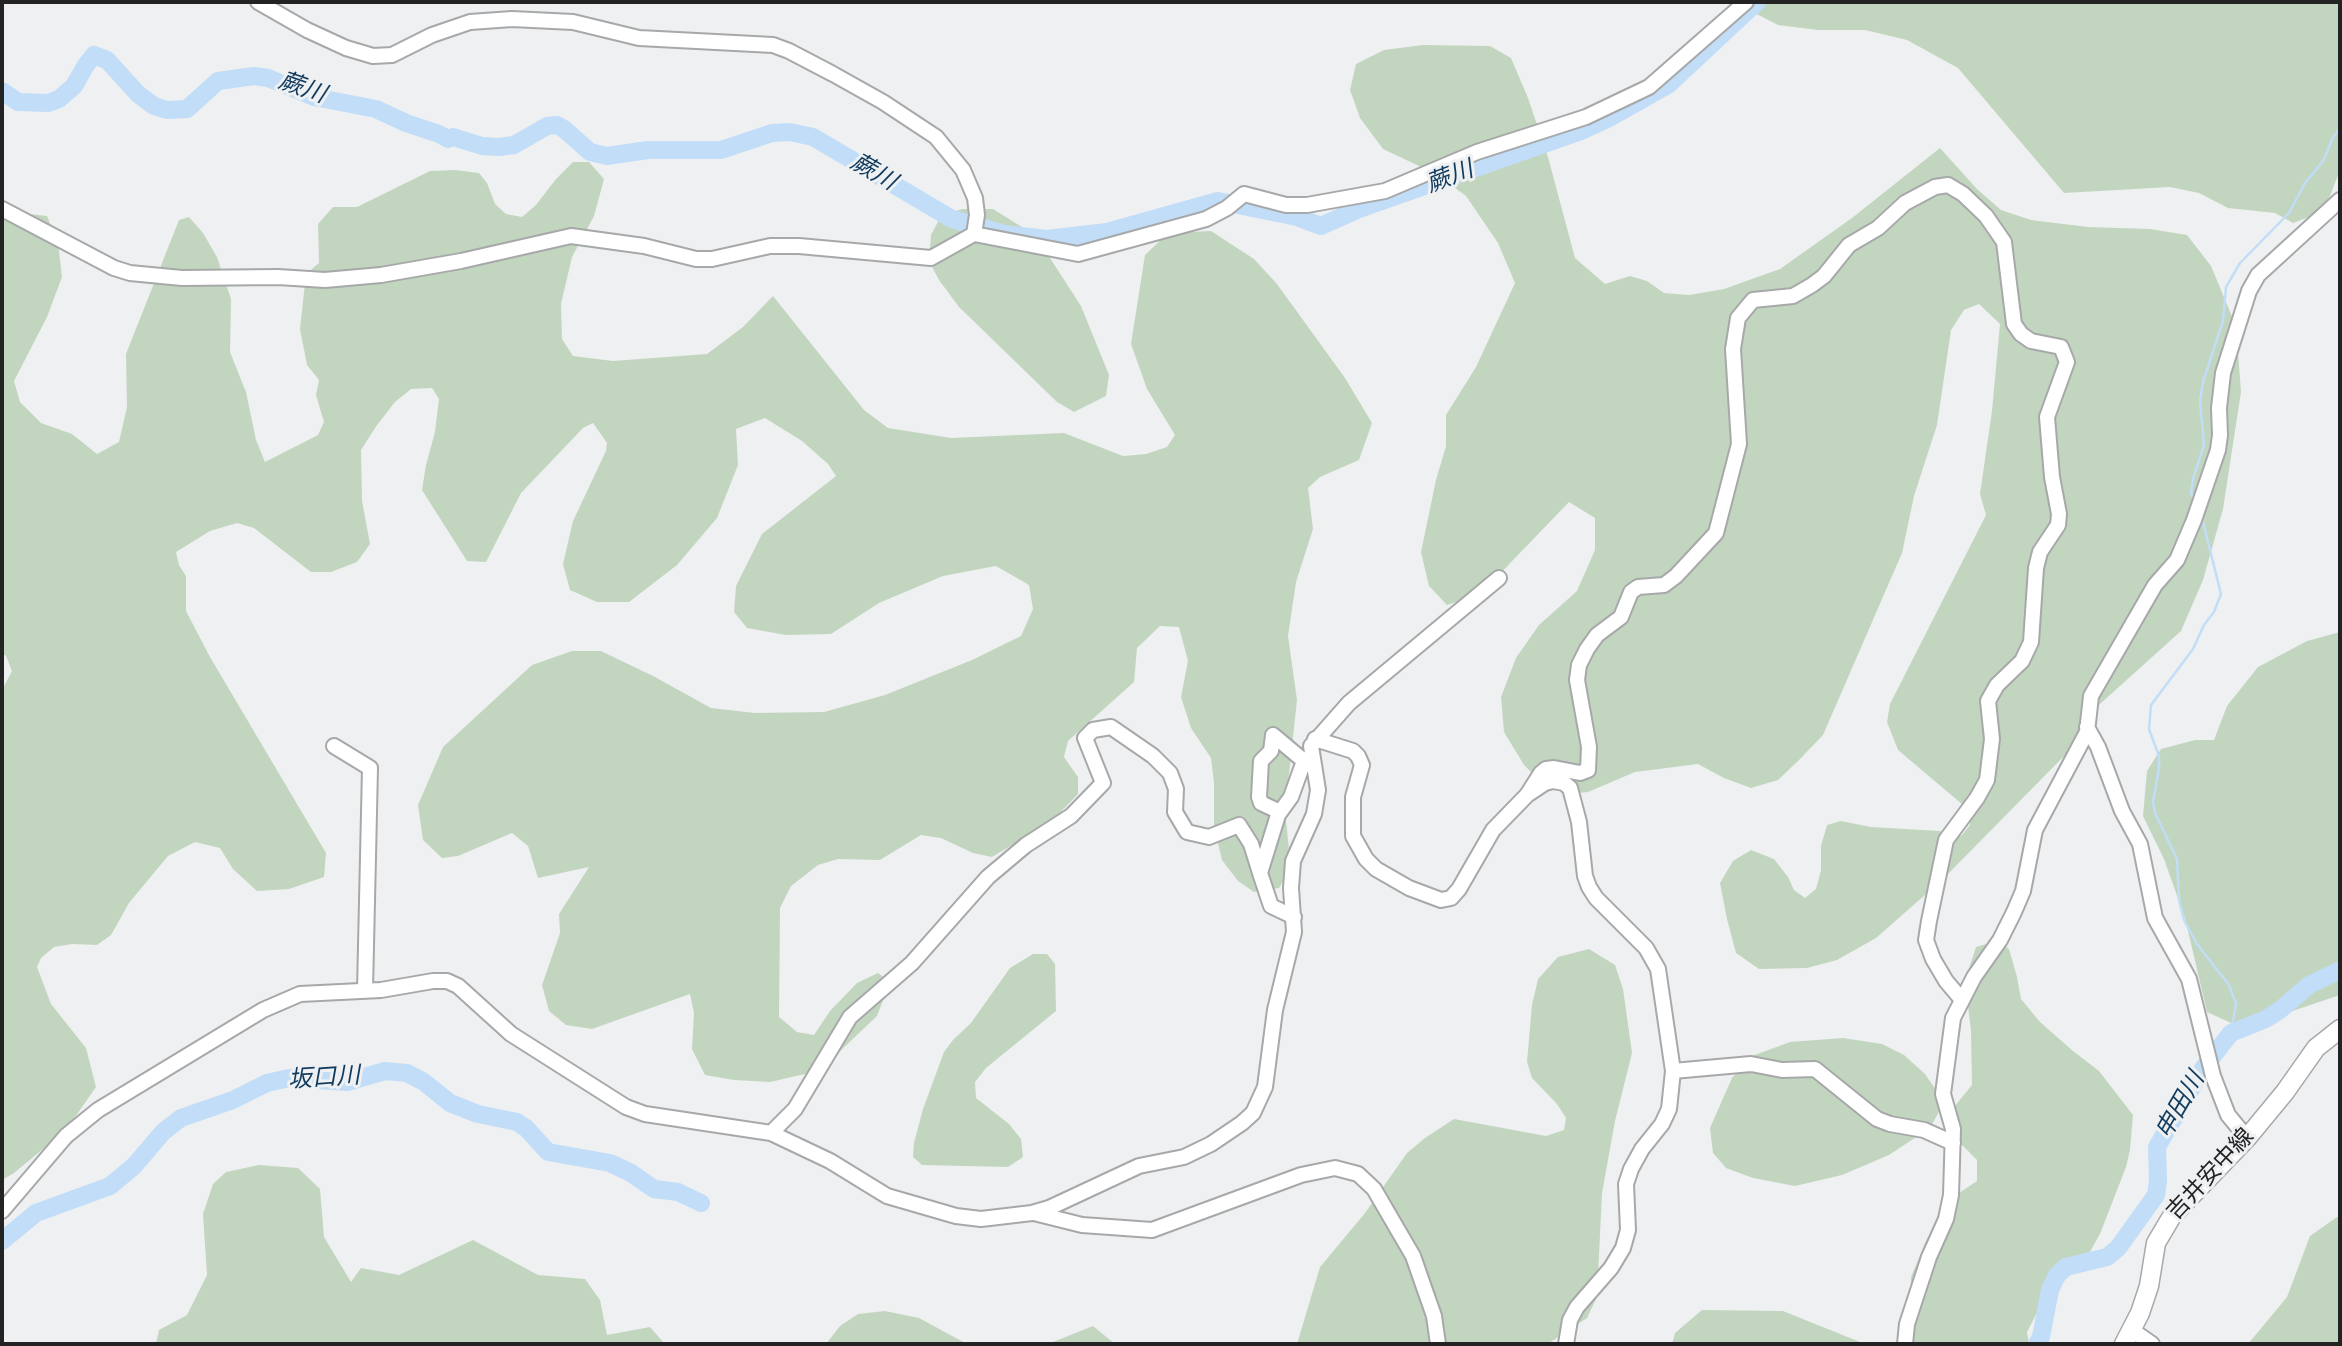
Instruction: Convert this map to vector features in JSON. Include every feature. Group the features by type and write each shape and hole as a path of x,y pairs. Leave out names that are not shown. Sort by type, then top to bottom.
{"main road":[{"name":"吉井安中線","path":"2128,1337 2146,1298 2156,1243 2163,1228 2189,1196 2247,1138 2285,1093 2316,1048 2340,1030"}],"street":[{"path":"258,2 307,30 373,57 392,55 432,35 470,22 538,18 573,22 639,38 773,46 800,57 883,102 936,137 964,170 975,198 977,215 974,234"},
{"path":"2,209 114,268 130,273 182,278 278,277 325,280 381,275 461,261 571,236 644,246 696,259 770,246 799,246 931,258 974,234 1078,254 1206,219 1227,208 1244,194 1286,205 1307,205 1385,191 1477,152 1586,117 1635,95 1658,80 1745,2"},
{"path":"1315,739 1353,751 1362,765 1353,797 1353,827 1357,847 1366,859 1376,869 1409,888 1433,898 1451,898 1460,889 1493,830 1527,795 1546,769 1554,768 1580,774 1588,770 1589,747 1577,680 1579,665 1587,649 1598,635 1621,617 1631,592 1638,587 1664,585 1676,576 1716,533 1739,444 1733,349 1738,318 1753,300 1793,296 1812,285 1824,276 1849,245 1878,228 1905,203 1935,187 1948,185 1963,194 1986,216 2004,242 2014,324 2021,334 2031,341 2062,347 2067,362 2048,417 2058,525 2040,552 2036,568 2031,642 2022,661 1997,685 1988,701 1992,740 1987,780 1946,840 1929,921 1926,940 1933,959 1962,1000"},
{"path":"1905,1344 1907,1324 1925,1268 1946,1219 1951,1195 1953,1129 1943,1094 1953,1018 2000,940 2023,891 2035,830 2079,750 2087,727 2091,696 2155,585 2177,559 2194,520 2218,450 2223,373 2249,291 2258,275 2340,200"},
{"path":"1260,873 1280,812 1291,797 1315,739 1349,703 1499,578"},
{"path":"771,1133 795,1109 850,1017 912,963 988,877 1026,845 1070,816 1103,783 1084,738 1093,730 1111,727 1153,756 1170,773 1176,789 1175,812 1187,832 1209,837 1239,825 1251,844 1271,906 1294,917"},
{"path":"2087,727 2098,747 2122,811 2140,844 2155,918 2189,979 2213,1076 2228,1115 2247,1138"},
{"path":"2,1211 66,1136 98,1110 285,999 308,993 447,981 468,993 511,1034 626,1107 645,1114 771,1133 830,1161 887,1196 956,1216 981,1219 1032,1213 1049,1208 1139,1166 1184,1157 1195,1152 1232,1132 1253,1113 1265,1087 1275,1010 1294,932 1291,888 1293,861 1314,814 1318,790 1308,758 1273,735 1271,751 1261,761 1259,797 1261,803 1280,812"},
{"path":"334,746 370,768 365,990"},
{"path":"1527,795 1553,781 1564,783 1570,789 1579,822 1585,876 1589,887 1596,898 1646,948 1658,970 1673,1070 1670,1110 1642,1149 1626,1184 1628,1230 1623,1248 1611,1268 1577,1307 1570,1320 1566,1344"},
{"path":"1673,1070 1751,1064 1782,1070 1815,1069 1877,1119 1924,1130 1953,1143"},
{"path":"1032,1213 1082,1225 1152,1230 1301,1175 1335,1168 1358,1174 1374,1189 1413,1256 1434,1316 1438,1344"},
{"path":"2128,1337 2152,1344"}],"green space":[{"path":"1743,2 2340,2 2340,170 2330,196 2317,214 2293,223 2275,213 2228,208 2199,193 2170,187 2064,193 1958,68 1907,40 1865,30 1818,30 1778,25 1745,8"},
{"path":"1423,45 1490,46 1511,58 1548,157 1575,258 1605,284 1630,276 1647,281 1664,293 1689,295 1724,289 1780,269 1852,218 1940,148 1977,189 2001,210 2031,220 2088,227 2150,229 2187,235 2211,266 2236,326 2241,392 2223,509 2203,580 2181,631 2090,713 2074,746 1942,880 1876,938 1837,960 1807,968 1759,969 1736,953 1720,883 1733,861 1751,850 1774,859 1794,890 1805,898 1816,889 1821,870 1821,846 1827,825 1841,821 1871,827 1940,831 1961,836 1970,825 1969,810 1898,750 1887,722 1890,704 1986,515 1980,494 1992,411 2000,324 1979,304 1964,310 1951,330 1937,425 1914,496 1902,553 1823,735 1799,760 1778,780 1751,788 1698,764 1635,772 1588,792 1569,794 1544,785 1524,765 1504,732 1501,697 1516,658 1539,625 1577,591 1595,550 1595,518 1569,502 1492,582 1465,599 1447,605 1429,586 1421,552 1446,446 1446,415 1476,367 1515,283 1498,243 1466,196 1436,174 1383,149 1360,118 1350,90 1356,64 1384,50"},
{"path":"573,162 589,162 604,179 594,216 572,257 561,304 562,339 573,356 613,361 707,354 743,327 773,296 864,410 888,428 951,438 1064,433 1123,456 1146,454 1167,447 1175,435 1147,389 1131,344 1145,255 1168,233 1211,231 1254,259 1277,284 1345,378 1372,423 1359,460 1320,477 1308,488 1313,529 1296,582 1288,636 1297,700 1285,811 1291,868 1279,888 1254,892 1238,881 1222,860 1214,827 1211,758 1191,728 1181,697 1188,661 1179,627 1160,626 1137,648 1134,682 1068,741 1064,757 1078,777 1078,794 1052,821 992,857 973,853 941,838 921,835 880,860 838,859 818,865 791,886 780,908 779,1017 797,1032 814,1035 830,1011 857,983 878,973 890,982 877,1016 836,1055 805,1074 770,1082 705,1075 692,1049 694,1013 690,994 592,1029 566,1025 549,1011 542,985 560,933 559,914 589,867 538,878 528,846 512,833 458,856 442,858 423,840 418,805 443,747 532,665 572,651 601,651 711,708 755,713 824,712 885,695 972,660 1021,636 1033,609 1029,585 996,566 943,576 879,603 831,634 786,635 747,628 734,612 736,586 762,534 836,476 828,464 802,441 765,418 736,429 738,465 717,518 677,565 629,602 597,602 570,590 563,564 573,521 606,451 607,443 593,423 583,428 521,493 486,562 467,561 422,490 435,432 439,399 432,388 411,389 395,402 361,450 362,501 370,544 357,562 331,572 311,572 254,528 237,523 210,531 176,552 179,565 186,576 186,611 210,657 326,853 324,877 289,889 257,891 233,869 220,848 195,842 168,856 129,903 111,935 97,945 72,944 54,947 41,958 37,967 51,1004 86,1048 96,1087 66,1130 2,1180 2,690 12,671 2,653 2,211 47,216 58,243 62,277 47,317 14,381 20,402 41,423 72,434 97,454 119,442 127,407 126,354 179,220 189,217 203,233 217,257 231,299 230,352 246,392 256,440 265,462 318,435 324,422 316,395 319,380 307,365 300,329 306,274 319,263 318,224 333,207 357,207 430,171 455,170 479,173 487,183 495,204 506,214 522,217 536,205"},
{"path":"962,209 993,209 1022,227 1050,258 1081,306 1109,375 1106,396 1074,412 1057,402 959,307 929,261 931,235 941,216"},
{"path":"2340,632 2340,997 2242,1028 2207,1012 2185,918 2164,859 2143,816 2147,771 2161,749 2195,740 2214,740 2227,706 2258,667 2307,641"},
{"path":"1997,941 2009,949 2021,999 2040,1022 2099,1071 2133,1115 2130,1150 2100,1234 2085,1261 2043,1301 2027,1332 2029,1344 1910,1344 1911,1277 1927,1239 1956,1195 1977,1181 1977,1160 1955,1138 1954,1107 1972,1085 1971,1031 1965,981 1976,947"},
{"path":"1589,949 1615,965 1623,989 1632,1053 1615,1121 1602,1193 1597,1297 1587,1318 1549,1343 1539,1344 1297,1344 1320,1267 1365,1213 1407,1153 1425,1138 1454,1119 1546,1136 1564,1130 1566,1118 1557,1104 1532,1078 1527,1062 1532,1005 1538,979 1558,957"},
{"path":"1033,954 1047,954 1055,964 1056,1011 986,1068 975,1082 976,1098 1009,1124 1021,1139 1023,1157 1008,1167 922,1165 913,1157 914,1143 944,1052 971,1023 1010,968"},
{"path":"1843,1038 1882,1044 1904,1055 1925,1074 1938,1093 1941,1108 1930,1128 1889,1155 1842,1175 1795,1186 1753,1178 1726,1168 1713,1153 1710,1128 1732,1078 1752,1056 1790,1042"},
{"path":"259,1165 298,1168 320,1189 324,1237 351,1282 361,1268 399,1275 473,1240 538,1275 585,1279 600,1300 607,1335 650,1327 665,1344 156,1344 159,1330 187,1315 207,1275 203,1214 213,1184 226,1172"},
{"path":"2340,1217 2340,1344 2248,1344 2287,1297 2310,1236"},
{"path":"1702,1310 1783,1311 1865,1344 1672,1344 1675,1333"},
{"path":"885,1311 919,1318 967,1344 826,1344 840,1326 858,1314"},
{"path":"1093,1326 1115,1344 1048,1344"}],"waterway":[{"name":"蕨川","path":"2,91 18,102 48,103 59,99 74,86 94,55 107,60 138,94 154,106 167,110 187,109 218,81 254,76 268,78 314,97 376,109 448,139 453,137 482,146 514,145 547,126 557,125 590,152 607,156 648,150 721,150 772,133 790,132 813,137 952,219 1004,234 1047,239 1107,232 1218,201 1297,217 1321,226 1359,209 1581,131 1611,117 1668,85 1757,2"},
{"path":"2195,502 2191,493 2193,479 2204,445 2200,401 2203,382 2223,321 2226,287 2240,263 2289,213 2305,183 2324,160 2332,139 2340,128"},
{"path":"2202,518 2221,594 2193,649 2151,705 2149,729 2159,756 2153,802 2155,813 2177,859 2179,900 2184,920 2197,944 2229,985 2236,1004 2231,1033"},
{"name":"申田川","path":"2037,1344 2041,1337 2050,1290 2057,1275 2066,1267 2107,1257 2118,1248 2156,1195 2157,1147 2204,1067 2231,1033 2266,1019 2309,985 2340,970"},
{"name":"坂口川","path":"2,1241 36,1213 110,1186 134,1166 163,1132 181,1118 233,1100 267,1083 289,1078 347,1082 385,1071 407,1073 424,1082 450,1103 478,1114 517,1122 548,1152 610,1163 654,1189 678,1192 701,1203"}]}
